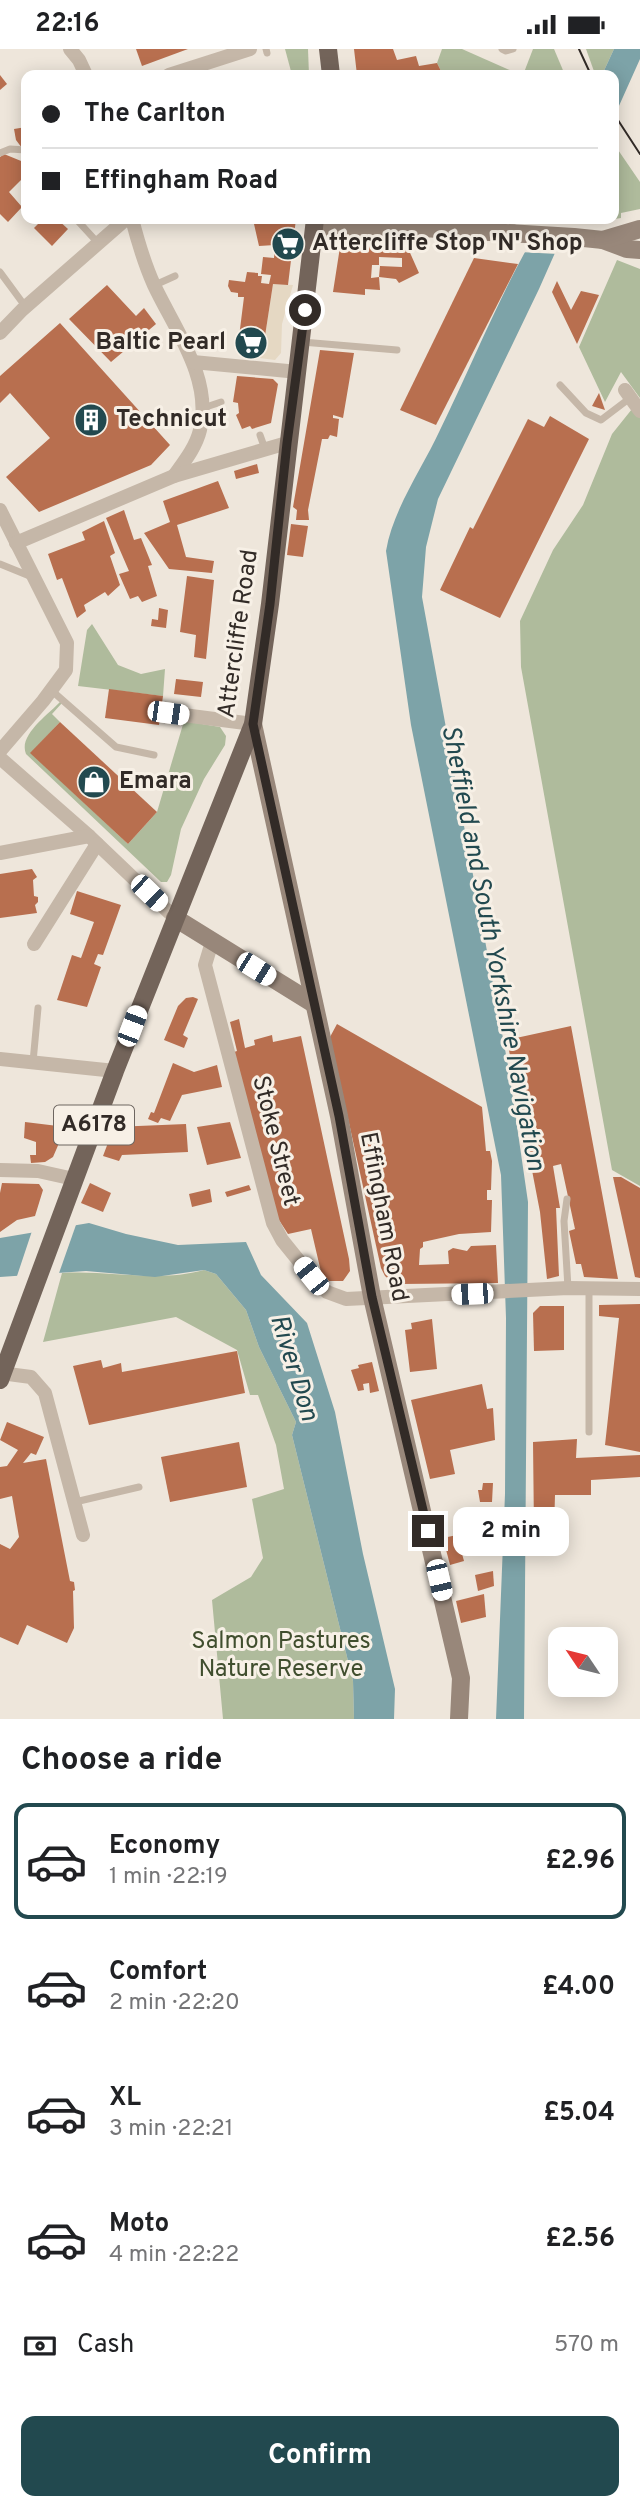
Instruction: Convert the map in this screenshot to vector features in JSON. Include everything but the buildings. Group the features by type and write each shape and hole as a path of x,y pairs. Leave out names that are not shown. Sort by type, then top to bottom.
{"main road":[{"path":"328,49 330,70"},
{"name":"Attercliffe Road","path":"1,1375 115,1071 253,724 317,224"},
{"path":"327,224 357,230 375,224"},
{"path":"420,224 516,229 634,246 640,229"},
{"name":"Effingham Road","path":"253,724 339,1116 372,1297 461,1678 459,1719"},
{"path":"175,918 314,1004"},
{"path":"278,982 289,974 303,954"}],"street":[{"path":"69,49 84,70"},
{"path":"191,70 230,61 250,49"},
{"path":"0,333 120,224"},
{"path":"133,224 154,285 193,362 203,408 195,445 174,476"},
{"path":"193,362 298,372"},
{"path":"628,393 640,411"},
{"path":"16,543 174,476 287,443"},
{"path":"0,510 67,643 66,670 0,751"},
{"path":"168,713 253,724"},
{"path":"0,758 93,840 175,918"},
{"path":"0,853 93,840"},
{"path":"34,943 93,840"},
{"name":"Stoke Street","path":"212,942 205,965 272,1223 282,1240 327,1292 346,1299 568,1288 640,1289"},
{"path":"0,1059 115,1071"},
{"path":"0,1170 38,1171 74,1179"},
{"path":"1,1375 31,1377 45,1393 83,1535"}],"lane":[{"path":"502,49 513,49"},
{"path":"0,153 10,149 21,150"},
{"path":"81,224 98,243"},
{"path":"0,272 26,307"},
{"path":"154,285 175,276"},
{"path":"302,342 397,350"},
{"path":"561,385 586,413 601,420 628,393"},
{"path":"203,408 221,403"},
{"path":"260,435 265,449"},
{"path":"0,564 32,577"},
{"path":"51,690 116,747 154,755"},
{"path":"33,1062 38,1008"},
{"path":"567,1199 564,1221 568,1288"},
{"path":"589,1289 589,1432"},
{"path":"74,1502 139,1487"}],"green space":[{"path":"285,49 308,49 309,70 291,70"},
{"path":"442,49 462,49 510,70 440,70 437,63"},
{"path":"533,49 554,49 563,70 525,70"},
{"path":"586,49 614,49 604,70 594,70"},
{"path":"619,151 640,182 640,209 621,213 621,218"},
{"path":"617,260 640,269 640,398 621,372 605,402 579,347"},
{"path":"640,399 640,1186 612,1170 521,667 520,621 553,550 583,505 612,434"},
{"path":"92,624 118,665 141,674 165,669 163,696 78,686 87,630"},
{"path":"62,703 52,714 60,722 31,753 128,844 157,812 184,721 220,727 226,736 225,745 204,779 181,829 167,882 161,882 26,754 26,740 30,732"},
{"name":"Salmon Pastures Nature Reserve","path":"204,1270 216,1274 246,1310 259,1347 296,1422 292,1435 353,1681 354,1719 223,1719 212,1600 251,1577 263,1558 252,1499 284,1489 276,1445 258,1395 250,1395 237,1350 176,1317 43,1342 62,1273 169,1276"}],"shaded area":[{"path":"273,284 293,285 282,324 281,353 275,360 252,357 263,349"}],"water":[{"path":"614,49 640,49 640,59 619,106 619,70 604,70"},
{"path":"541,224 568,224 438,499 426,547 422,597 509,1071 528,1202 524,1719 496,1719 505,1494 506,1318 501,1175 411,725 386,551 401,505"},
{"name":"River Don","path":"89,1223 178,1245 246,1242 261,1275 307,1323 335,1412 363,1554 395,1689 394,1719 354,1719 353,1681 292,1435 296,1422 259,1347 246,1310 216,1274 204,1270 155,1277 86,1271 0,1277 0,1238"}],"pier":[{"path":"537,224 571,224 557,254 520,252"},
{"path":"77,1222 58,1276 16,1279 33,1228"}],"tram line":[{"path":"579,49 589,70"},
{"path":"619,122 640,154"}],"place":[{"name":"Attercliffe Stop 'N' Shop","path":"288,244"},
{"name":"Baltic Pearl","path":"251,343"},
{"name":"Technicut","path":"91,420"},
{"name":"Emara","path":"94,782"}],"route":[{"path":"305,310 253,724 339,1116 372,1297 428,1531"}],"water label":[{"name":"Sheffield and South Yorkshire Navigation","path":"492,948"}]}
